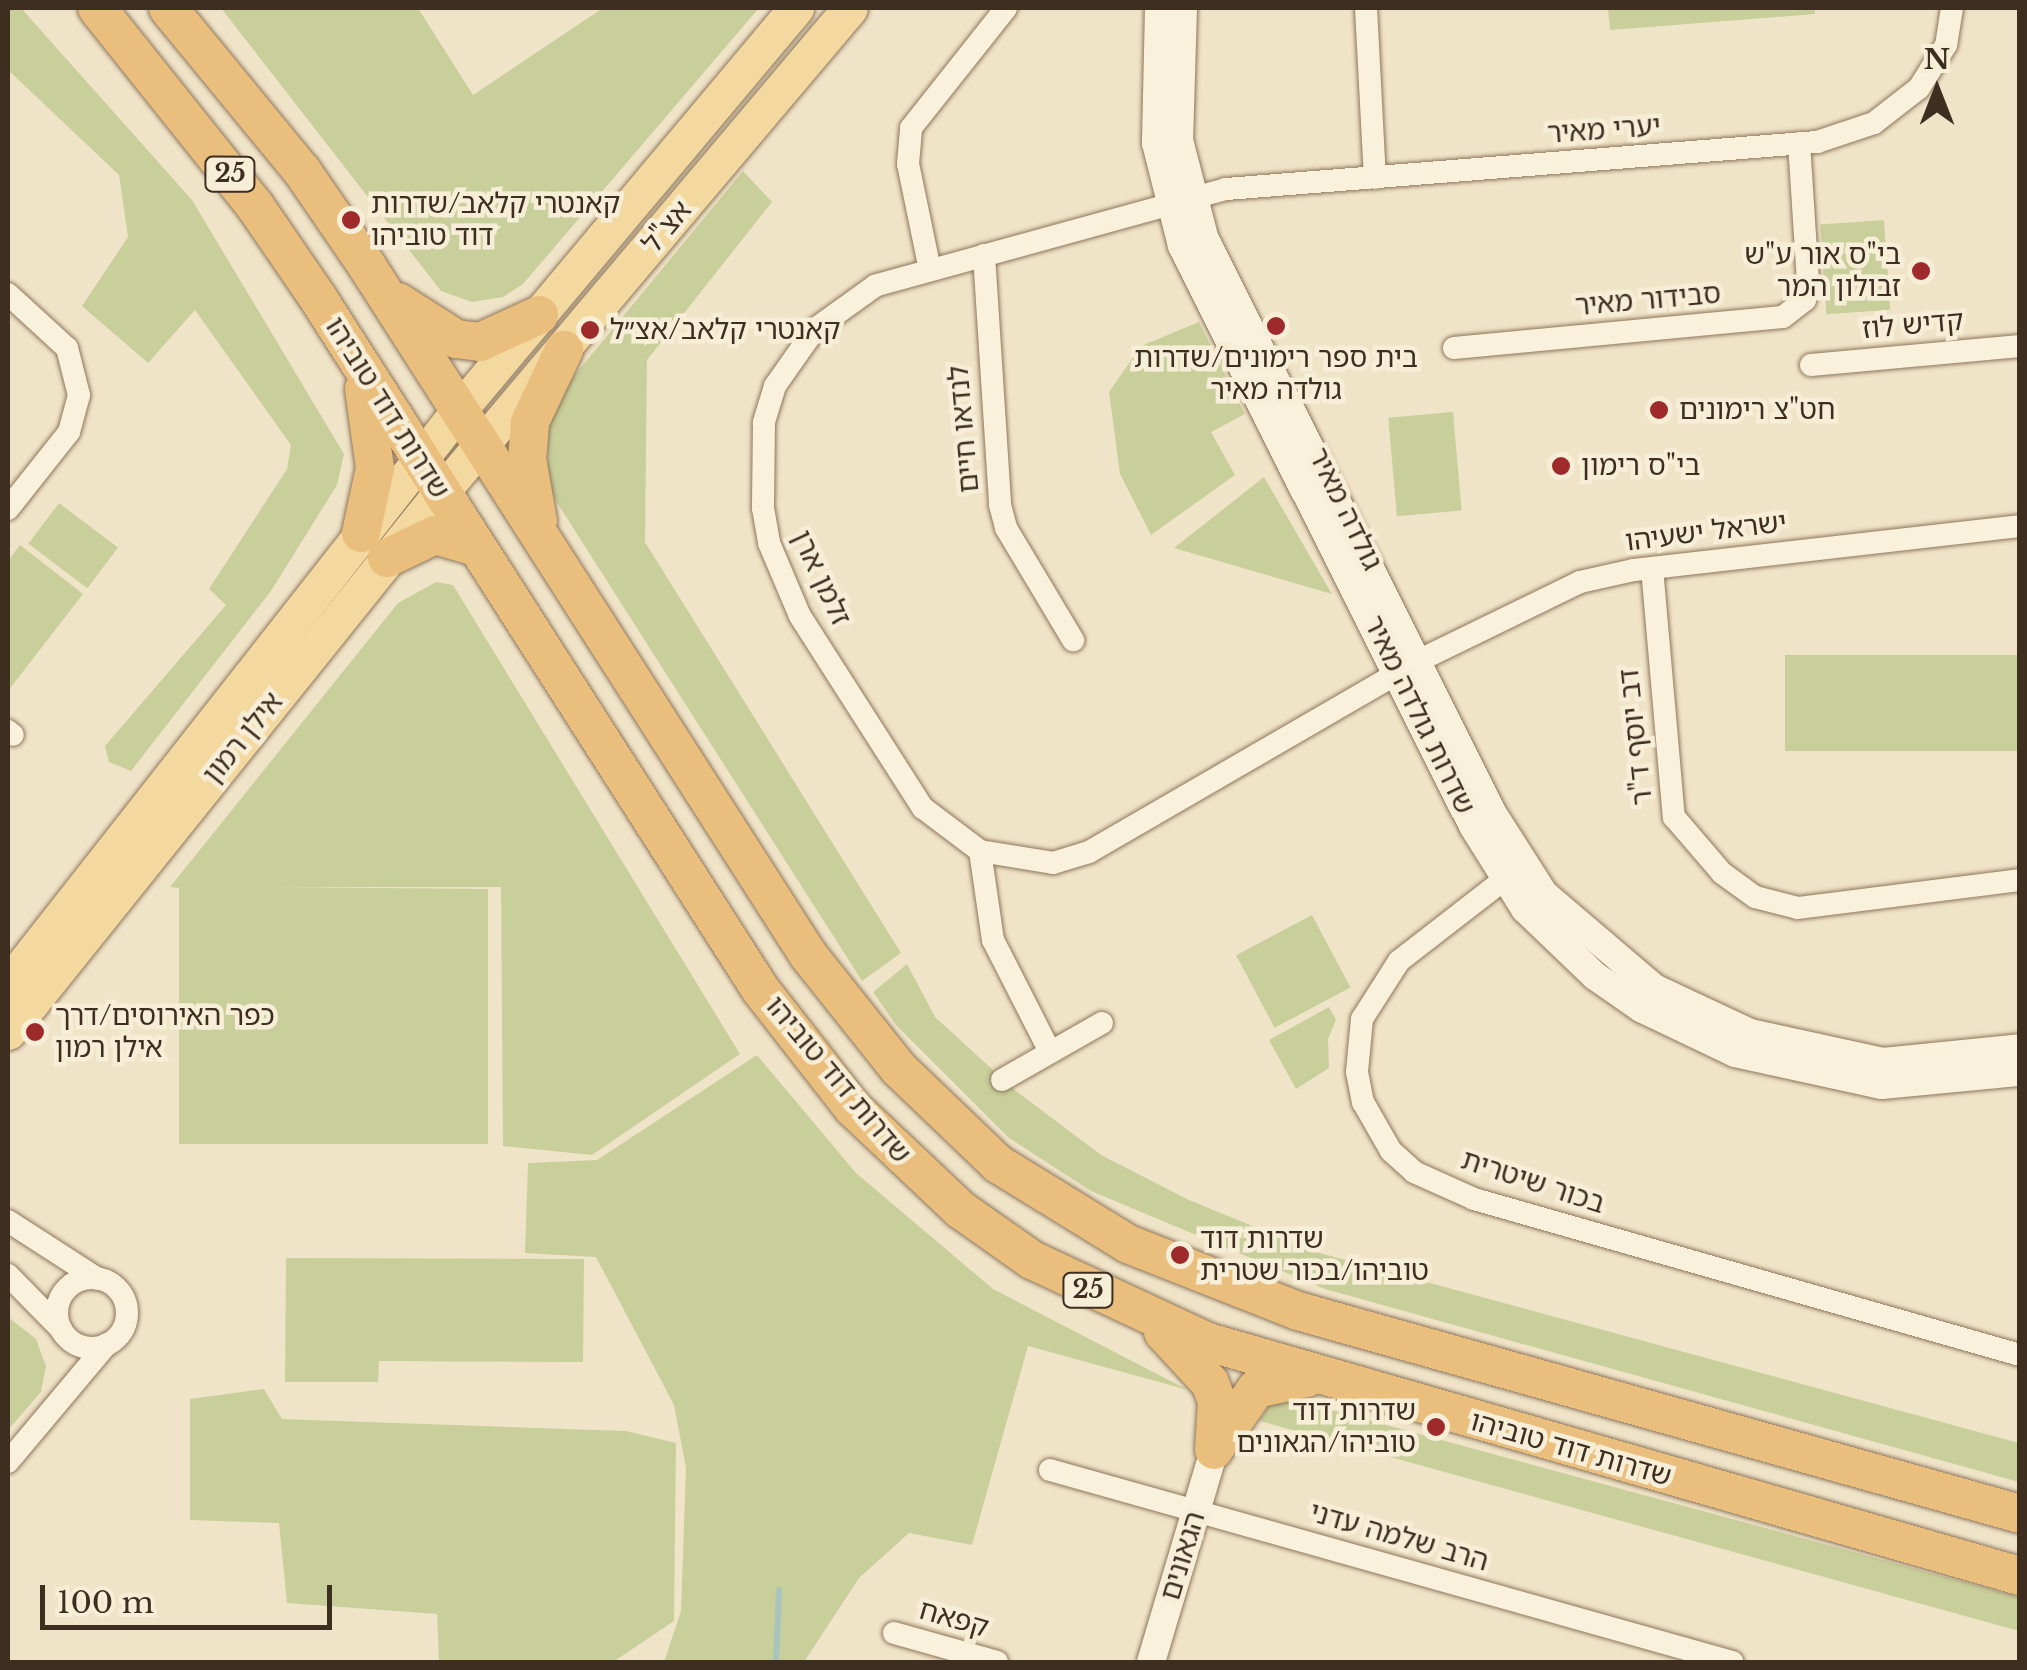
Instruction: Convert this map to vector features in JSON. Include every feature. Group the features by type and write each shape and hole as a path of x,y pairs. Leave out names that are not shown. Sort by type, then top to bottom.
{"highway":[{"name":"שדרות דוד טוביהו","path":"97,8 254,206 350,349 760,989 853,1108 961,1210 1032,1260 1146,1318 1321,1379 2020,1576"},
{"name":"שדרות דוד טוביהו","path":"168,8 302,170 857,1021 945,1119 1063,1210 1170,1263 1298,1311 2020,1514"},
{"path":"384,292 456,339 500,337 538,315"},
{"path":"350,349 373,424 374,545 435,535 476,548"},
{"path":"546,547 530,496 528,441 541,394 564,350"},
{"path":"1146,1318 1210,1383 1217,1402 1214,1450"},
{"path":"1214,1450 1256,1390 1290,1378 1321,1379"}],"main road":[{"name":"אצ\"ל","path":"459,410 796,8"},
{"name":"אצ\"ל","path":"481,446 850,8"},
{"name":"אילן רמון","path":"8,1032 374,545 420,460 459,410"},
{"name":"אילן רמון","path":"8,984 374,545 440,493 481,446"}],"street":[{"path":"930,270 908,164 911,128 1006,8"},
{"name":"שדרות גולדה מאיר","path":"1159,8 1153,109 1180,199 1182,246 1514,871 1525,909 1595,976 1641,1008 1734,1053 1882,1086 2020,1072"},
{"path":"1180,199 1177,108 1183,8"},
{"path":"1366,8 1375,178"},
{"name":"יערי מאיר","path":"1180,199 1375,178 1798,144 1874,123 1907,99 1946,45 1952,8"},
{"name":"סבידור מאיר","path":"1454,348 1783,317 1805,300 1808,282 1798,144"},
{"name":"זלמן ארן","path":"1180,199 930,270 844,303 791,358 764,423 763,508 769,543 800,616 903,781 939,826 980,851 1053,864 1089,852 1408,668"},
{"name":"לנדאו חיים","path":"984,255 1000,505 1006,528 1072,640"},
{"path":"8,294 67,348 80,395 68,432 8,509"},
{"name":"קדיש לוז","path":"1812,365 2020,346"},
{"name":"ישראל ישעיהו","path":"1408,668 1580,582 1652,568 2020,526"},
{"name":"דב יוסף ד\"ר","path":"1652,568 1674,817 1722,873 1754,897 1798,908 2020,880"},
{"path":"980,851 994,940 1050,1052"},
{"path":"1514,871 1610,957 1687,1006 1750,1033 1883,1062 2020,1048"},
{"name":"בכור שיטרית","path":"1514,871 1400,961 1362,1019 1357,1072 1363,1102 1391,1151 1414,1172 1474,1199 2020,1355"},
{"path":"1002,1080 1102,1022"},
{"path":"8,1221 117,1289 127,1308 123,1329 62,1394 8,1462"},
{"path":"8,1275 82,1346 107,1344"},
{"path":"62,1394 72,1363 58,1313 64,1292 82,1280 98,1279"},
{"name":"הגאונים","path":"1151,1662 1214,1450"},
{"name":"הרב שלמה עדני","path":"1050,1470 1732,1662"},
{"name":"קפאח","path":"894,1633 998,1662"}],"green space":[{"path":"8,8 21,8 192,200 344,454 337,485 271,591 131,771 109,762 105,746 226,605 209,589 287,469 291,445 195,310 148,363 82,306 128,237 119,175 8,70"},
{"path":"221,8 418,8 473,95 603,8 759,8 523,284 503,297 472,302 441,291"},
{"path":"1608,8 1815,8 1815,14 1610,30"},
{"path":"743,171 772,202 647,360 645,542 901,953 862,981 554,498 548,468 548,422 568,383"},
{"path":"1884,220 1890,310 1826,314 1820,224"},
{"path":"1199,322 1245,414 1211,432 1235,475 1151,535 1120,474 1109,392 1141,346"},
{"path":"1453,412 1462,511 1397,516 1388,418"},
{"path":"1264,477 1332,594 1174,548"},
{"path":"59,503 118,548 87,588 28,544"},
{"path":"20,545 83,594 8,691 8,561"},
{"path":"436,582 453,585 740,1054 592,1155 503,1146 501,887 274,887 488,889 488,1144 179,1144 179,888 170,887 398,603"},
{"path":"1785,655 2019,655 2019,751 1785,751"},
{"path":"1312,915 1350,987 1275,1028 1236,955"},
{"path":"907,964 935,1017 1016,1091 1101,1155 1189,1200 1316,1252 2019,1443 2019,1482 1325,1289 1091,1191 1009,1138 896,1025 873,992"},
{"path":"1329,1007 1336,1020 1328,1039 1329,1068 1296,1089 1269,1040"},
{"path":"757,1055 856,1173 993,1289 1188,1390 1028,1346 972,1545 909,1533 859,1578 804,1662 664,1662 681,1611 686,1468 674,1405 596,1257 525,1253 528,1163 597,1160"},
{"path":"286,1258 584,1259 583,1362 379,1361 378,1382 285,1382"},
{"path":"8,1317 36,1339 46,1366 41,1392 8,1430"},
{"path":"264,1389 282,1419 626,1431 676,1443 674,1621 613,1662 439,1662 437,1614 287,1603 279,1523 190,1520 190,1399"},
{"path":"1287,1398 2019,1597 2019,1631 1260,1421 1271,1402"}],"waterway":[{"path":"776,1662 779,1590"}],"place":[{"name":"קאנטרי קלאב/שדרות דוד טוביהו","path":"351,220"},
{"name":"בי\"ס אור ע\"ש זבולון המר","path":"1921,271"},
{"name":"בית ספר רימונים/שדרות גולדה מאיר","path":"1276,326"},
{"name":"קאנטרי קלאב/אצ״ל","path":"590,330"},
{"name":"חט\"צ רימונים","path":"1659,410"},
{"name":"בי\"ס רימון","path":"1561,466"},
{"name":"כפר האירוסים/דרך אילן רמון","path":"35,1032"},
{"name":"שדרות דוד טוביהו/בכור שטרית","path":"1180,1255"},
{"name":"שדרות דוד טוביהו/הגאונים","path":"1436,1427"}]}
